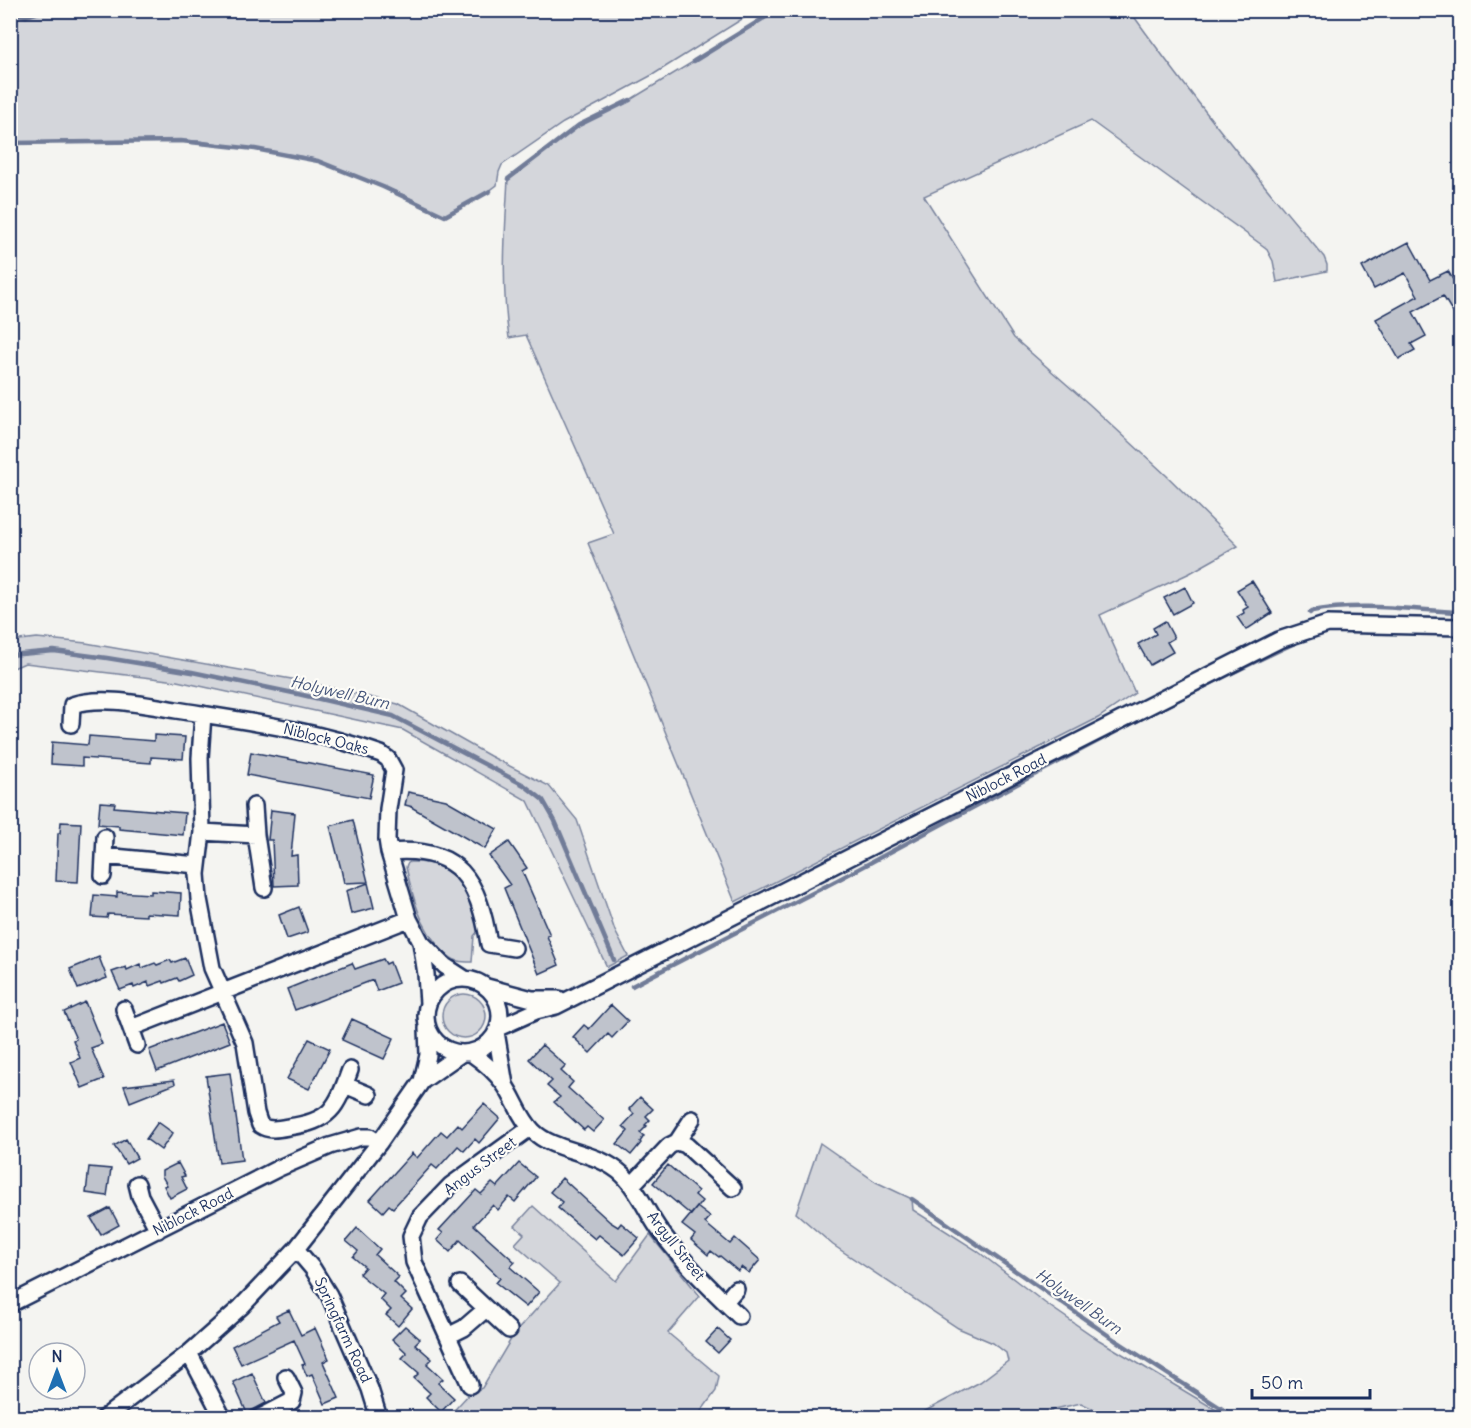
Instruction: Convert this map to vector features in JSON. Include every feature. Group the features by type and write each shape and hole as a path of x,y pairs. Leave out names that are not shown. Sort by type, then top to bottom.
{"street":[{"name":"Niblock Road","path":"497,1030 518,1018 556,1006 1279,640 1328,624 1461,627"},
{"name":"Niblock Oaks","path":"71,724 72,705 85,701 136,704 290,729 381,754 388,759 394,770 387,825 389,852 409,919 421,942 445,966 465,979"},
{"path":"203,714 200,758 202,832 197,864 199,899 212,968 245,1042 256,1113 260,1125 271,1129 282,1128 321,1119 334,1106 348,1077 369,1095"},
{"path":"254,806 264,888"},
{"path":"202,832 256,835"},
{"path":"103,876 105,837"},
{"path":"389,852 427,852 454,865 477,893 485,919 489,944 514,948"},
{"path":"104,856 197,864"},
{"path":"130,1028 409,919"},
{"name":"Niblock Oaks","path":"421,942 428,1004"},
{"path":"104,1418 189,1353 240,1307 296,1250 379,1143 422,1081 428,1055 426,1015 428,1004 434,993 442,985 453,980 476,981 487,987 495,996 499,1007 497,1030 488,1044 466,1053 422,1081"},
{"name":"Niblock Road","path":"487,987 532,999 568,999"},
{"path":"124,1009 137,1046"},
{"path":"428,1027 432,1037 440,1046 450,1051 466,1053"},
{"name":"Argyll Street","path":"497,1030 505,1084"},
{"name":"Argyll Street","path":"466,1053 488,1064 505,1084 530,1128 544,1139 606,1162 622,1174 632,1185 660,1231 692,1270 739,1316"},
{"path":"632,1185 669,1146 677,1142 692,1119"},
{"name":"Angus Street","path":"470,1385 414,1262 410,1245 413,1229 420,1217 451,1185 530,1128"},
{"name":"Niblock Road","path":"10,1304 279,1168 330,1146 361,1137 370,1137 379,1143"},
{"path":"677,1142 686,1145 733,1188"},
{"path":"137,1184 140,1196 158,1230"},
{"name":"Springfarm Road","path":"296,1250 313,1269 329,1295 370,1389 379,1418"},
{"path":"460,1284 509,1330"},
{"path":"725,1302 736,1289"},
{"path":"448,1336 464,1328 486,1309"},
{"path":"189,1353 223,1418"},
{"path":"259,1418 292,1401 294,1393 286,1377"}],"shaded area":[{"path":"10,11 755,11 654,74 563,123 502,165 497,185 445,216 404,195 311,158 200,141 11,143"},
{"path":"777,11 1130,11 1224,136 1324,257 1327,271 1277,282 1273,261 1266,248 1091,121 924,196 1014,338 1167,476 1238,546 1190,573 1100,615 1135,693 1098,718 735,902 588,543 614,534 526,335 509,338 504,258 508,179 579,125 630,100"},
{"path":"37,638 86,643 303,681 398,704 549,786 577,820 615,931 628,956 607,967 528,801 403,730 177,681 25,663 11,669 11,641"},
{"path":"410,862 439,866 450,872 465,891 480,929 474,936 472,962 451,958 428,932 411,890 406,867"},
{"path":"464,994 473,995 480,1000 485,1007 485,1025 480,1032 473,1037 464,1038 455,1037 448,1032 443,1025 442,1016 443,1007 448,1000 455,995"},
{"path":"820,1143 876,1182 912,1199 913,1210 976,1250 1045,1303 1099,1340 1228,1417 1110,1417 1081,1403 1055,1409 1039,1417 914,1417 980,1382 1008,1361 1006,1353 993,1343 958,1328 833,1245 796,1213"},
{"path":"533,1206 616,1281 650,1235 700,1296 668,1333 719,1376 716,1391 697,1417 447,1418 469,1394 482,1388 514,1334 560,1283 515,1244 524,1234 515,1226"}],"building":[{"path":"1409,242 1430,280 1448,271 1461,293 1461,326 1443,296 1413,312 1426,336 1411,344 1415,350 1399,359 1376,319 1418,296 1405,273 1374,289 1362,267"},
{"path":"1252,581 1272,613 1246,630 1237,617 1248,607 1237,590"},
{"path":"1185,587 1193,603 1173,614 1164,598"},
{"path":"1165,621 1174,638 1167,642 1173,652 1150,665 1138,644 1156,634 1153,628"},
{"path":"154,735 185,737 183,759 151,757 151,763 82,758 82,766 51,764 52,742 88,745 89,736 154,741"},
{"path":"251,752 374,775 369,798 247,775"},
{"path":"408,792 446,800 497,829 485,849 411,807 413,807 405,805"},
{"path":"100,802 115,803 114,807 185,813 183,835 119,829 119,826 98,824"},
{"path":"271,810 295,813 291,856 297,855 298,885 274,886 272,840 268,840"},
{"path":"353,820 368,882 344,883 330,826"},
{"path":"61,822 81,823 78,882 56,881 58,833 60,833"},
{"path":"509,842 527,868 522,871 550,935 547,936 559,965 539,974 504,888 510,885 489,856"},
{"path":"368,883 374,908 351,914 346,891"},
{"path":"151,891 181,893 180,915 146,913 146,916 108,914 107,918 92,917 94,895 117,897 117,892 151,894"},
{"path":"299,907 308,932 287,939 279,915"},
{"path":"99,957 107,978 78,989 70,969"},
{"path":"185,958 192,975 179,981 177,978 149,986 148,982 134,988 133,985 120,990 112,972 126,967 127,970 140,964 142,968 170,960 172,963"},
{"path":"383,959 386,964 390,962 398,983 377,991 373,980 295,1010 287,989 352,963 355,969"},
{"path":"85,1002 102,1044 91,1048 104,1079 82,1088 71,1062 80,1058 73,1040 76,1039 64,1012"},
{"path":"611,1005 628,1021 612,1038 608,1034 590,1053 573,1037 584,1025 589,1029"},
{"path":"352,1019 394,1038 384,1059 342,1040"},
{"path":"222,1022 230,1042 157,1071 149,1050"},
{"path":"309,1039 330,1049 309,1089 287,1079"},
{"path":"542,1045 566,1066 561,1071 573,1082 568,1088 604,1120 593,1132 587,1127 584,1130 554,1102 560,1097 547,1086 552,1081 529,1059"},
{"path":"230,1073 242,1160 219,1163 206,1076"},
{"path":"174,1080 175,1084 130,1102 124,1086"},
{"path":"640,1097 653,1109 646,1116 650,1120 645,1125 647,1126 640,1133 644,1136 641,1143 631,1155 617,1144 628,1131 623,1126 634,1114 629,1109"},
{"path":"484,1104 500,1118 479,1143 475,1139 464,1151 458,1146 437,1169 432,1165 393,1208 389,1205 383,1212 370,1200 412,1153 417,1158 441,1131 447,1136 458,1124 462,1128"},
{"path":"158,1122 173,1133 161,1150 146,1139"},
{"path":"126,1139 137,1158 126,1164 114,1146"},
{"path":"178,1163 185,1176 181,1177 187,1189 170,1198 164,1186 167,1185 162,1171"},
{"path":"519,1163 536,1177 515,1202 509,1197 498,1210 493,1205 474,1225 515,1262 510,1267 539,1292 526,1307 496,1283 500,1278 460,1240 450,1252 437,1240 443,1233 439,1230 476,1190 481,1194 492,1183 497,1187"},
{"path":"668,1165 698,1191 695,1195 702,1201 691,1215 653,1183"},
{"path":"89,1167 111,1169 107,1196 86,1193"},
{"path":"562,1178 610,1222 618,1227 621,1223 639,1238 624,1255 599,1235 595,1239 558,1208 562,1202 550,1192"},
{"path":"697,1207 710,1217 705,1223 730,1244 735,1238 760,1260 749,1273 741,1267 738,1271 711,1251 708,1255 691,1240 695,1235 682,1225"},
{"path":"110,1208 119,1225 101,1235 91,1218"},
{"path":"357,1228 380,1249 375,1255 399,1277 394,1282 406,1294 401,1299 412,1309 398,1326 386,1315 391,1310 380,1299 384,1294 359,1274 365,1267 353,1257 358,1251 346,1241"},
{"path":"289,1310 301,1335 315,1328 329,1359 323,1362 339,1398 325,1404 312,1374 307,1376 302,1365 305,1364 294,1340 241,1364 232,1346 279,1321 276,1316"},
{"path":"405,1326 420,1339 415,1344 432,1359 427,1364 443,1379 438,1383 454,1398 441,1412 426,1397 430,1393 414,1378 419,1373 402,1358 407,1353 392,1339"},
{"path":"718,1329 730,1340 718,1353 706,1342"},
{"path":"252,1373 266,1403 247,1413 233,1382"}],"waterway":[{"path":"10,12 26,16 46,10"},
{"path":"694,61 777,10"},
{"path":"508,179 579,125 630,100"},
{"path":"10,143 181,141 255,149 318,161 383,187 445,216 490,191"},
{"path":"1310,613 1330,608 1349,607 1460,612"},
{"path":"632,986 1136,721 1301,640"},
{"name":"Holywell Burn","path":"10,655 54,651 107,658 192,672 393,716 524,785 543,800 555,821 614,960"},
{"name":"Holywell Burn","path":"912,1199 1115,1340 1236,1418"}]}
